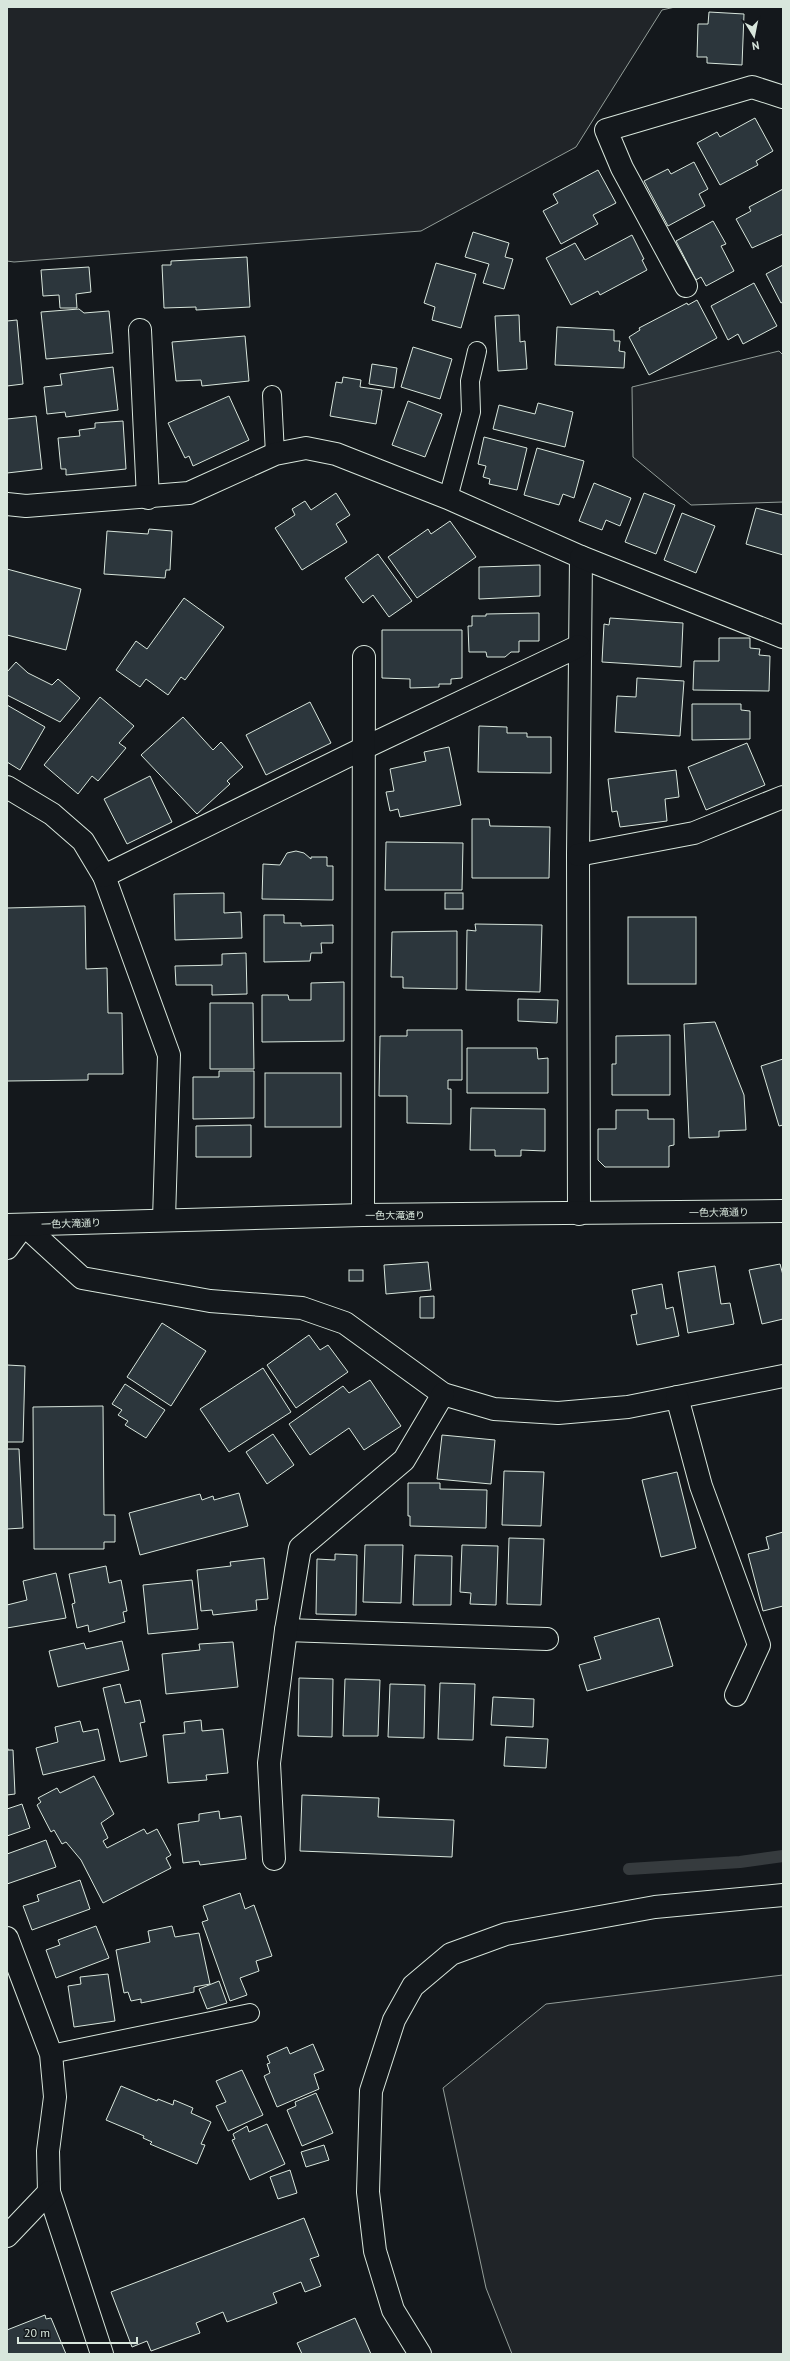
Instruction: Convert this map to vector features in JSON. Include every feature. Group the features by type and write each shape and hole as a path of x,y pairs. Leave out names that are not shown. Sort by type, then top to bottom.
{"street":[{"path":"686,286 622,168 606,130 752,87 783,97"},
{"path":"140,330 148,498"},
{"path":"7,504 26,506 148,498 189,493 275,454 306,448 336,454 448,498 581,557 783,637"},
{"path":"579,1214 578,855 581,557"},
{"path":"104,876 364,748 579,646"},
{"path":"363,1215 364,657"},
{"path":"7,787 52,814 83,841 104,876 169,1055 164,1219"},
{"path":"578,855 694,833 783,797"},
{"name":"一色大滝通り","path":"16,1225 164,1219 363,1215 783,1211"},
{"path":"7,1248 16,1225 82,1278 210,1301 302,1308 345,1323 443,1394 494,1409 558,1414 628,1407 783,1376"},
{"path":"274,1859 268,1763 286,1630 300,1548 404,1460 443,1394"},
{"path":"677,1397 701,1486 759,1645 736,1695"},
{"path":"286,1630 547,1639"},
{"path":"420,2354 393,2310 375,2251 368,2192 371,2091 394,2020 413,1986 451,1954 506,1934 655,1907 783,1895"},
{"path":"7,1938 51,2054 55,2097 48,2152 49,2192 102,2354"},
{"path":"7,2236 49,2192"}],"lane":[{"path":"448,498 471,412 470,381 477,351"},
{"path":"272,395 275,454"},
{"path":"51,2054 250,2013"}],"shaded area":[{"path":"7,7 675,7 662,10 576,147 421,231 14,262 7,261"},
{"path":"779,351 783,355 783,502 691,505 633,457 632,387"},
{"path":"783,1975 783,2354 512,2354 486,2288 443,2088 546,2004"}],"building":[{"path":"709,12 744,14 742,65 707,63 707,57 697,57 698,24 708,24"},
{"path":"755,118 773,151 756,161 758,165 720,185 697,143 717,132 720,137"},
{"path":"694,162 708,189 699,194 705,206 668,226 644,181 668,169 671,174"},
{"path":"598,170 616,203 593,215 598,224 561,244 543,211 558,203 553,194"},
{"path":"783,189 783,234 752,248 736,219 751,211 749,207"},
{"path":"713,221 726,244 721,246 734,271 706,286 701,277 696,280 676,241"},
{"path":"473,232 509,243 505,257 513,259 504,289 483,283 489,264 465,257"},
{"path":"632,235 644,259 642,260 647,270 600,295 598,291 571,305 546,258 575,243 585,260"},
{"path":"247,257 250,307 196,310 196,307 164,308 162,265 171,265 171,261"},
{"path":"436,263 476,274 461,328 432,320 435,307 424,303"},
{"path":"783,265 783,302 781,303 766,274"},
{"path":"89,267 91,292 76,294 77,308 60,308 59,295 43,296 41,270"},
{"path":"754,283 777,326 743,344 738,334 728,340 711,306"},
{"path":"697,300 717,338 649,375 629,337 640,330 639,328 687,303 688,305"},
{"path":"79,309 84,313 109,311 113,353 46,359 41,312"},
{"path":"519,315 520,342 525,341 527,369 498,371 495,316"},
{"path":"17,320 23,384 7,386 7,321"},
{"path":"557,327 614,330 614,341 620,341 619,351 625,352 624,368 555,365"},
{"path":"245,336 249,381 202,386 201,380 176,381 172,342"},
{"path":"413,347 452,359 440,399 401,387"},
{"path":"372,364 397,368 394,388 369,384"},
{"path":"113,367 118,410 66,417 65,412 47,414 44,387 62,385 60,374"},
{"path":"343,377 361,380 360,387 382,390 376,424 330,416 336,382 342,383"},
{"path":"229,396 249,440 193,466 189,456 185,458 168,423"},
{"path":"408,401 442,414 425,457 392,445"},
{"path":"538,403 573,412 565,447 493,429 499,405 535,414"},
{"path":"36,416 42,469 7,473 7,419"},
{"path":"123,421 126,469 66,475 66,469 61,469 58,438 80,436 79,430 95,428 95,423"},
{"path":"484,437 527,448 517,490 489,484 490,479 483,477 486,466 478,464"},
{"path":"537,448 584,461 574,498 563,494 559,505 524,495"},
{"path":"594,483 631,498 620,526 606,520 602,530 579,521"},
{"path":"336,493 350,515 336,524 347,542 302,570 275,528 295,515 292,509 305,501 311,510"},
{"path":"644,493 675,505 656,554 625,542"},
{"path":"756,508 783,515 783,555 746,544"},
{"path":"682,513 715,526 696,573 664,560"},
{"path":"450,521 476,557 417,598 388,557 428,529 431,534"},
{"path":"149,529 172,531 170,570 166,570 165,578 104,574 107,531 148,534"},
{"path":"378,554 412,601 389,617 373,595 363,603 345,578"},
{"path":"540,565 540,596 479,599 479,567"},
{"path":"7,569 81,589 66,650 7,635"},
{"path":"184,598 224,627 185,680 181,677 168,695 146,679 140,687 116,670 136,641 147,649"},
{"path":"539,613 539,641 519,641 519,652 511,652 505,657 487,657 486,652 469,652 468,626 472,626 472,616 486,616 486,614"},
{"path":"610,618 683,623 681,667 602,662 604,624 609,625"},
{"path":"382,630 462,630 462,678 451,679 451,684 439,684 439,687 410,688 410,679 382,678"},
{"path":"719,638 750,638 750,648 760,649 759,655 770,656 769,691 693,690 694,661 719,661"},
{"path":"16,662 28,673 52,685 58,679 80,698 60,722 7,695 7,672"},
{"path":"637,678 684,681 680,736 615,732 617,696 636,697"},
{"path":"100,697 134,726 119,743 126,748 98,781 92,776 78,794 44,765"},
{"path":"310,702 331,743 266,775 246,735"},
{"path":"692,704 741,704 741,710 750,711 750,739 692,740"},
{"path":"7,705 45,727 20,770 7,762"},
{"path":"183,717 213,750 221,742 243,767 227,781 230,784 197,814 141,755"},
{"path":"479,726 507,727 507,733 527,733 527,737 551,737 551,773 478,772"},
{"path":"747,743 765,785 706,810 688,767"},
{"path":"449,747 461,805 400,817 398,809 390,811 386,792 394,791 390,769 426,761 424,752"},
{"path":"676,770 679,797 665,799 667,821 620,827 617,811 612,812 608,779"},
{"path":"150,776 172,822 127,844 104,799"},
{"path":"472,819 489,819 490,826 550,827 549,878 472,878"},
{"path":"386,842 463,843 462,890 385,890"},
{"path":"296,851 304,853 311,859 311,857 327,857 327,866 333,866 333,900 262,899 263,864 280,865 287,853"},
{"path":"224,893 224,913 241,912 242,938 175,940 174,894"},
{"path":"445,893 463,893 463,909 445,909"},
{"path":"85,906 86,969 107,968 108,1013 122,1013 123,1074 88,1074 88,1080 7,1081 7,908"},
{"path":"264,915 284,915 284,923 301,923 301,926 333,925 333,943 321,943 322,953 311,953 310,961 264,962"},
{"path":"628,917 696,917 696,984 628,984"},
{"path":"475,924 542,925 540,992 466,990 467,930 476,931"},
{"path":"457,931 457,989 403,988 403,977 391,977 392,932"},
{"path":"246,953 247,994 212,995 212,985 176,985 175,966 222,965 222,954"},
{"path":"344,982 344,1041 262,1042 262,995 288,995 289,1000 311,1000 311,983"},
{"path":"518,999 558,1000 557,1023 518,1021"},
{"path":"210,1003 253,1003 254,1069 210,1069"},
{"path":"715,1022 744,1095 746,1130 719,1131 719,1137 689,1138 684,1024"},
{"path":"407,1030 462,1030 462,1080 448,1080 448,1089 451,1089 451,1124 407,1123 407,1096 379,1096 380,1036 407,1036"},
{"path":"670,1035 670,1095 612,1095 612,1064 616,1064 616,1036"},
{"path":"467,1048 537,1048 538,1059 548,1058 548,1093 467,1093"},
{"path":"783,1059 783,1125 779,1126 761,1066"},
{"path":"219,1071 254,1071 254,1118 193,1119 193,1077 219,1077"},
{"path":"265,1073 341,1073 341,1127 265,1127"},
{"path":"471,1108 545,1109 545,1151 521,1150 521,1156 495,1156 495,1150 470,1150"},
{"path":"616,1110 648,1110 648,1119 674,1119 674,1145 669,1146 669,1167 605,1167 598,1160 598,1129 616,1129"},
{"path":"251,1125 251,1157 196,1157 196,1126"},
{"path":"428,1262 431,1290 386,1294 384,1265"},
{"path":"780,1264 783,1275 783,1319 762,1324 749,1270"},
{"path":"715,1266 721,1304 730,1303 734,1324 688,1333 678,1272"},
{"path":"349,1270 363,1270 363,1281 349,1281"},
{"path":"662,1284 666,1309 673,1307 679,1336 637,1345 631,1315 637,1314 632,1290"},
{"path":"434,1296 434,1318 420,1318 420,1297"},
{"path":"162,1323 206,1351 171,1406 127,1377"},
{"path":"309,1335 320,1350 328,1345 348,1372 296,1408 267,1365"},
{"path":"7,1365 25,1366 23,1442 7,1442"},
{"path":"263,1368 291,1412 229,1452 200,1409"},
{"path":"370,1380 401,1426 364,1450 349,1428 310,1455 289,1424 343,1386 349,1393"},
{"path":"125,1384 165,1410 146,1438 125,1425 128,1421 118,1415 122,1410 112,1404"},
{"path":"103,1406 104,1515 115,1515 115,1542 104,1542 104,1549 34,1549 33,1407"},
{"path":"273,1434 294,1465 267,1484 246,1452"},
{"path":"442,1435 495,1440 491,1484 437,1479"},
{"path":"7,1449 19,1449 23,1528 7,1529"},
{"path":"504,1471 544,1472 541,1526 502,1525"},
{"path":"677,1472 696,1548 661,1557 642,1480"},
{"path":"408,1483 440,1483 440,1489 487,1490 486,1528 410,1526 410,1516 408,1516"},
{"path":"239,1493 248,1526 140,1555 129,1513 200,1494 202,1500 213,1496 214,1500"},
{"path":"783,1532 783,1606 763,1611 748,1554 769,1549 766,1537"},
{"path":"509,1538 544,1539 541,1605 507,1604"},
{"path":"365,1545 403,1545 401,1603 363,1602"},
{"path":"462,1545 498,1546 496,1605 470,1604 471,1593 460,1592"},
{"path":"335,1554 357,1555 356,1615 316,1614 317,1559 335,1560"},
{"path":"415,1555 452,1556 451,1605 413,1605"},
{"path":"264,1558 268,1599 256,1600 257,1610 213,1615 212,1610 201,1611 197,1570 231,1566 230,1562"},
{"path":"106,1566 109,1583 121,1580 127,1611 123,1612 125,1622 89,1632 88,1625 77,1628 72,1604 75,1603 69,1574"},
{"path":"56,1573 66,1618 7,1628 7,1605 27,1600 23,1581"},
{"path":"192,1580 198,1629 148,1634 143,1585"},
{"path":"659,1618 673,1666 587,1691 579,1665 601,1659 594,1637"},
{"path":"122,1641 129,1670 58,1687 49,1651 84,1643 86,1649"},
{"path":"233,1642 238,1687 166,1694 162,1654 200,1650 199,1644"},
{"path":"299,1678 333,1679 332,1737 298,1736"},
{"path":"345,1679 380,1680 378,1736 343,1736"},
{"path":"440,1683 475,1684 473,1740 438,1739"},
{"path":"120,1684 125,1703 140,1700 145,1722 140,1723 147,1756 120,1762 103,1688"},
{"path":"390,1684 425,1685 424,1738 388,1737"},
{"path":"493,1697 534,1699 533,1727 491,1725"},
{"path":"201,1720 202,1731 223,1729 228,1773 206,1775 207,1780 168,1783 163,1735 185,1733 184,1722"},
{"path":"80,1721 83,1732 98,1729 105,1760 43,1775 36,1748 58,1742 55,1727"},
{"path":"506,1737 548,1739 546,1768 504,1766"},
{"path":"7,1745 8,1750 13,1750 15,1794 7,1795"},
{"path":"94,1776 114,1814 101,1823 108,1838 103,1841 107,1848 144,1829 147,1834 157,1829 171,1855 166,1858 171,1868 103,1903 81,1860 66,1842 62,1844 54,1830 51,1832 37,1805 41,1802 38,1798 57,1788 60,1793"},
{"path":"302,1795 379,1798 378,1817 454,1820 452,1857 300,1851"},
{"path":"22,1804 30,1828 7,1836 7,1809"},
{"path":"219,1811 220,1819 241,1816 246,1859 200,1865 199,1861 183,1863 178,1824 199,1821 199,1814"},
{"path":"46,1840 56,1867 7,1884 7,1854"},
{"path":"80,1880 90,1909 32,1930 23,1906 39,1901 37,1895"},
{"path":"240,1893 245,1909 254,1905 272,1956 256,1961 259,1971 240,1978 247,1995 230,2001 202,1922 208,1920 203,1906"},
{"path":"96,1926 109,1958 56,1978 46,1950 60,1945 58,1940"},
{"path":"172,1926 175,1937 199,1933 210,1984 194,1987 194,1992 141,2003 141,1999 131,2001 128,1992 124,1993 116,1950 150,1942 148,1931"},
{"path":"108,1974 115,2021 74,2027 68,1986 81,1984 80,1977"},
{"path":"219,1981 227,2003 207,2009 199,1989"},
{"path":"313,2044 324,2070 314,2074 319,2089 277,2107 264,2076 270,2073 267,2064 270,2063 267,2056 287,2047 290,2054"},
{"path":"242,2070 263,2115 228,2131 216,2106 226,2102 216,2081"},
{"path":"121,2086 157,2101 158,2099 173,2105 174,2100 193,2108 191,2113 211,2122 201,2144 205,2145 197,2164 150,2144 152,2142 143,2138 144,2136 106,2120"},
{"path":"316,2093 333,2133 302,2146 287,2110 296,2106 295,2102"},
{"path":"267,2124 285,2164 250,2180 232,2140 235,2139 233,2134 247,2126 249,2132"},
{"path":"324,2145 329,2160 306,2167 301,2152"},
{"path":"290,2170 297,2193 278,2199 270,2177"},
{"path":"304,2218 319,2256 310,2259 321,2286 305,2292 301,2282 273,2293 277,2303 227,2322 223,2312 196,2323 200,2333 151,2351 147,2341 132,2347 111,2292"},
{"path":"45,2315 46,2319 51,2318 66,2354 7,2354 7,2330"},
{"path":"355,2318 371,2354 302,2354 297,2343"}],"waterway":[{"path":"629,1869 740,1862 783,1856"}]}
